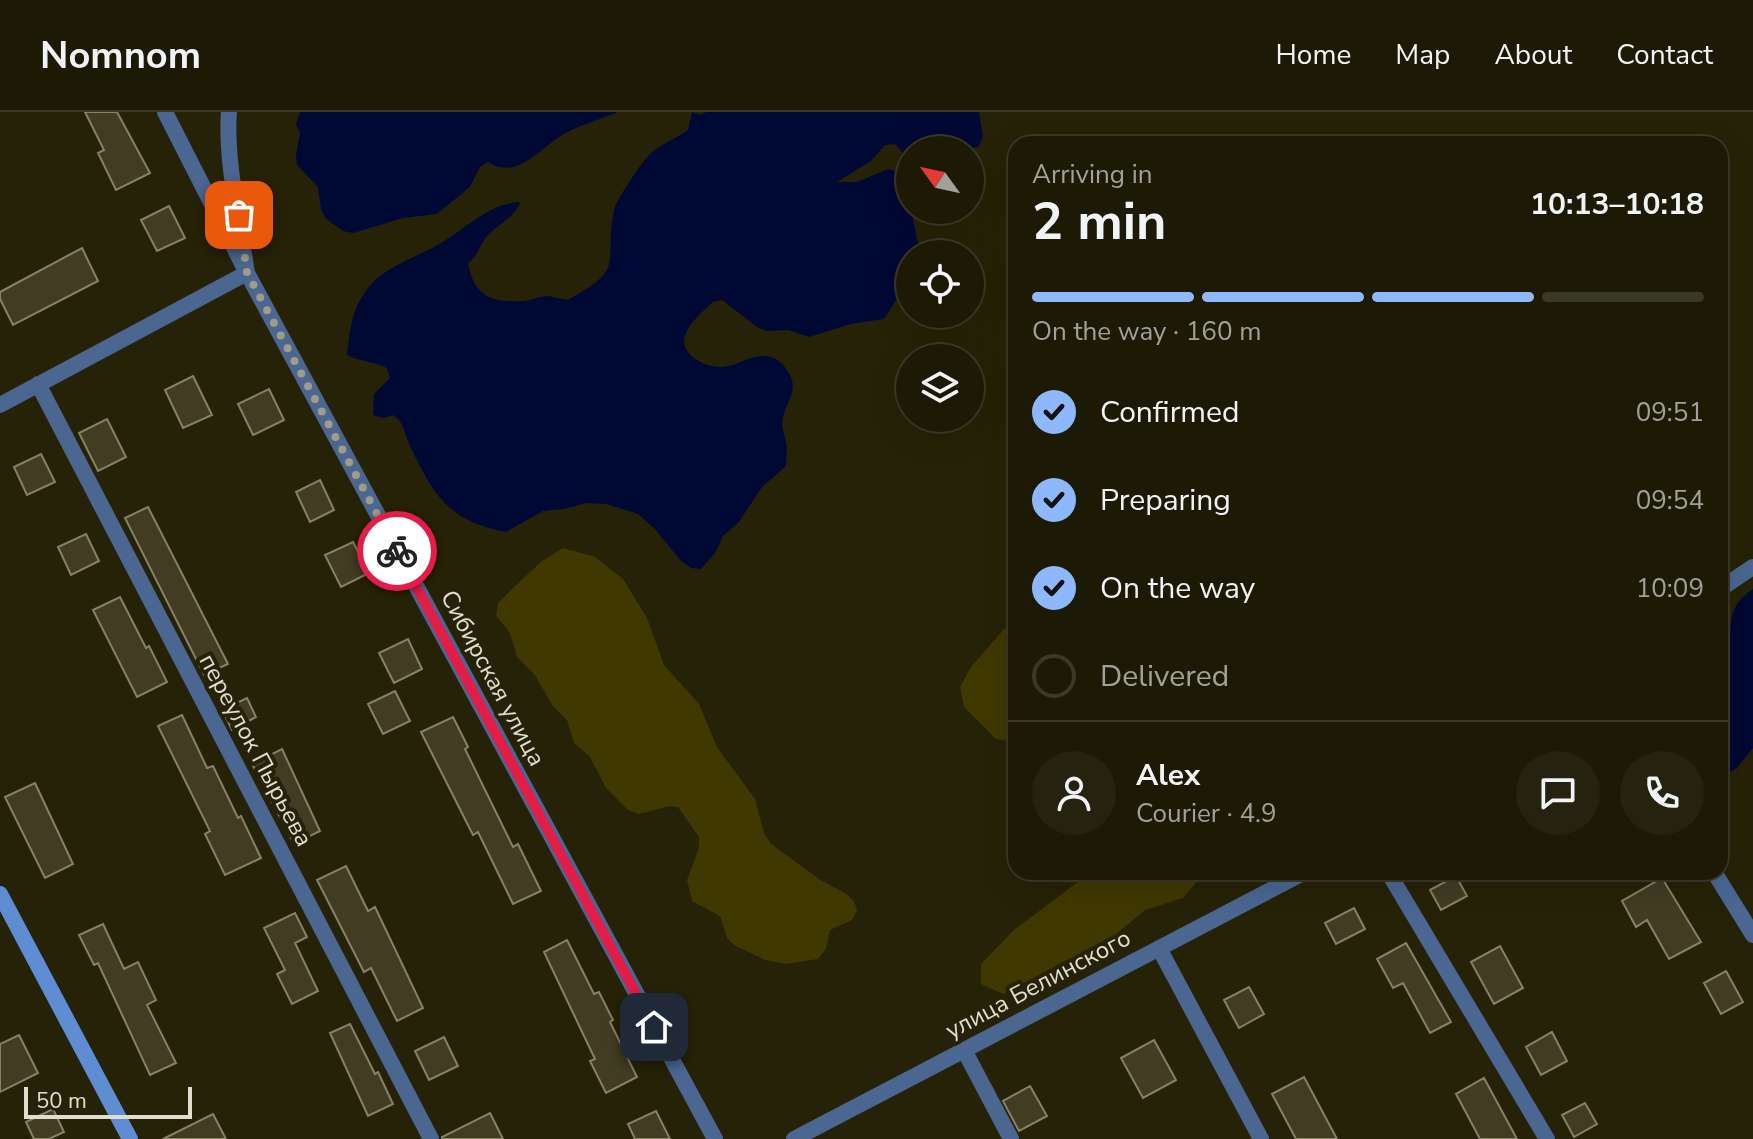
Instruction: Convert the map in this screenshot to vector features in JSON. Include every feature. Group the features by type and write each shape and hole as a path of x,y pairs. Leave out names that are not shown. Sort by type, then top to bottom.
{"street":[{"name":"Сибирская улица","path":"165,112 247,273 715,1139"},
{"path":"0,405 247,273 233,171 229,112"},
{"name":"переулок Пырьева","path":"38,384 431,1139"},
{"path":"1728,584 1753,567"},
{"name":"улица Белинского","path":"794,1139 1290,880"},
{"path":"1393,880 1547,1139"},
{"path":"1719,880 1753,935"},
{"path":"0,894 130,1139"},
{"path":"1159,948 1261,1139"},
{"path":"964,1050 1011,1139"}],"shaded area":[{"path":"563,548 595,557 623,579 647,618 664,665 699,704 717,747 755,799 764,833 771,844 854,901 857,911 852,920 830,930 826,949 818,959 786,964 765,960 734,945 727,938 720,916 692,901 687,880 699,848 699,837 678,807 669,806 639,814 628,810 606,788 590,757 574,743 567,720 552,705 535,675 517,657 510,633 496,616 498,603 542,561"},
{"path":"1008,628 1008,741 996,739 964,707 960,687 971,667"},
{"path":"1080,880 1198,880 1183,898 1145,910 1115,935 1003,994 981,984 981,964 1014,930"}],"water":[{"path":"300,112 618,112 566,133 517,166 498,167 488,162 480,167 470,187 437,214 403,218 353,233 343,231 326,219 321,209 318,187 297,165 300,133 296,124"},
{"path":"692,112 701,115 706,112 979,112 983,136 896,136 896,145 885,145 871,161 837,182 857,182 888,169 896,171 896,224 914,224 917,240 896,240 896,300 884,319 851,324 809,337 788,330 767,331 757,327 722,300 713,302 690,326 684,342 690,354 701,362 721,367 758,356 769,357 782,364 790,375 793,389 782,424 787,445 786,466 762,487 739,522 723,536 715,553 701,569 691,568 681,561 638,514 606,504 586,503 543,511 506,532 470,521 456,513 445,504 427,479 397,418 393,415 384,418 373,415 374,394 390,378 387,368 347,355 352,322 361,299 373,282 392,268 434,247 489,211 520,202 510,217 487,236 468,263 474,283 485,295 501,300 526,301 548,296 567,300 599,280 606,272 614,210 636,171 651,153 688,130"},
{"path":"1753,589 1753,748 1737,768 1728,773 1728,647 1735,607"}],"building":[{"path":"85,112 117,112 150,173 116,190 98,153 104,150"},
{"path":"169,206 185,238 157,251 141,220"},
{"path":"82,248 98,281 13,325 0,299 0,292"},
{"path":"193,376 212,415 183,428 165,390"},
{"path":"269,389 284,420 253,435 238,404"},
{"path":"107,419 126,457 98,471 79,433"},
{"path":"41,454 55,482 27,495 14,467"},
{"path":"320,480 334,510 310,522 296,492"},
{"path":"148,507 228,664 204,675 125,518"},
{"path":"86,534 99,561 71,575 58,547"},
{"path":"353,542 369,573 341,587 325,555"},
{"path":"120,597 167,682 137,697 93,610"},
{"path":"408,639 422,669 394,683 379,653"},
{"path":"395,691 410,721 383,734 368,704"},
{"path":"247,698 256,717 232,730 222,710"},
{"path":"182,715 207,768 213,766 261,858 225,875 205,834 210,831 158,726"},
{"path":"453,717 468,747 465,749 513,847 518,844 541,891 513,904 478,832 473,835 421,732"},
{"path":"282,749 320,831 294,844 252,764"},
{"path":"35,783 73,864 45,878 5,797"},
{"path":"346,866 368,911 375,907 423,1008 397,1021 371,968 364,972 317,880"},
{"path":"1449,880 1458,880 1467,896 1441,910 1430,890"},
{"path":"1663,880 1701,942 1669,959 1647,920 1636,927 1622,901"},
{"path":"1354,908 1365,929 1336,944 1325,923"},
{"path":"295,913 307,937 295,943 318,991 292,1004 277,974 285,970 264,928"},
{"path":"103,924 124,969 138,962 156,1000 147,1005 176,1063 150,1075 98,963 94,965 79,935"},
{"path":"567,940 594,994 599,992 637,1077 606,1093 590,1061 595,1059 544,952"},
{"path":"1406,943 1451,1022 1430,1033 1403,983 1393,988 1377,959"},
{"path":"1500,946 1523,988 1494,1004 1471,962"},
{"path":"1726,971 1743,1002 1721,1014 1704,983"},
{"path":"1249,987 1264,1014 1239,1028 1224,1000"},
{"path":"350,1024 393,1104 368,1116 330,1033"},
{"path":"1552,1032 1567,1061 1541,1075 1526,1047"},
{"path":"19,1035 38,1073 0,1092 0,1044"},
{"path":"444,1037 458,1066 429,1080 415,1051"},
{"path":"1154,1040 1176,1080 1143,1098 1121,1058"},
{"path":"1304,1077 1337,1139 1296,1139 1272,1094"},
{"path":"1484,1078 1517,1139 1480,1139 1456,1094"},
{"path":"1030,1086 1047,1116 1019,1131 1003,1101"},
{"path":"1585,1103 1597,1124 1574,1137 1562,1115"},
{"path":"53,1109 64,1132 49,1139 34,1139 26,1122"},
{"path":"656,1111 670,1139 635,1139 628,1124"},
{"path":"490,1113 503,1139 442,1139 442,1137"},
{"path":"213,1114 226,1139 163,1139"}],"way so far":[{"path":"239,215 247,273 397,551"}],"route":[{"path":"397,551 654,1027"}]}
